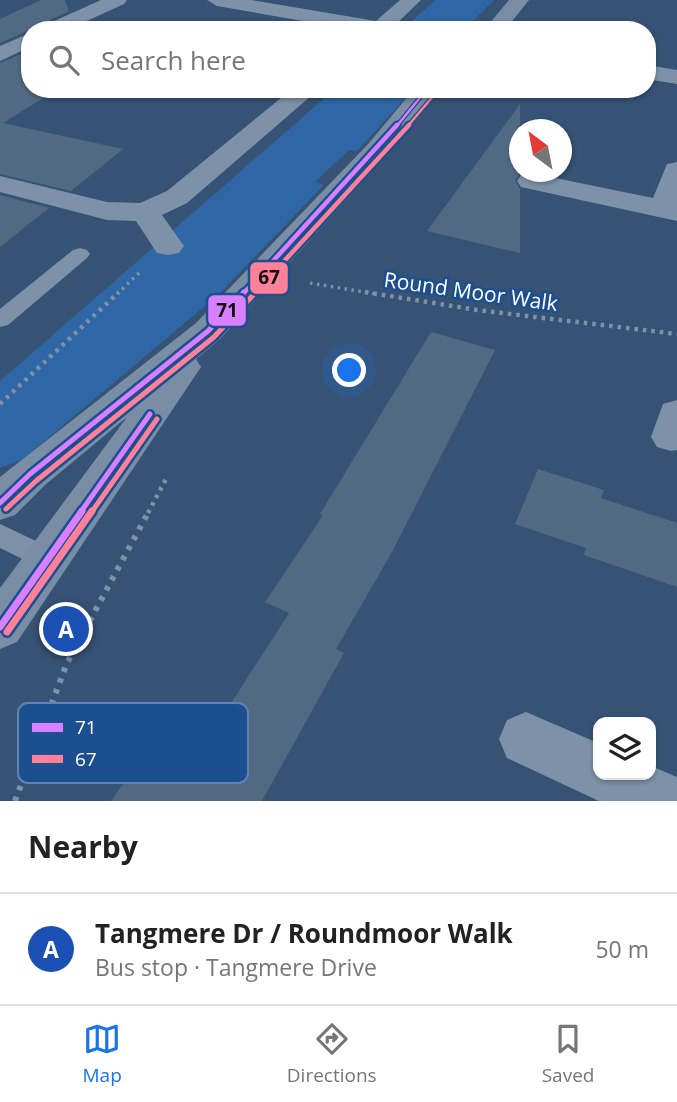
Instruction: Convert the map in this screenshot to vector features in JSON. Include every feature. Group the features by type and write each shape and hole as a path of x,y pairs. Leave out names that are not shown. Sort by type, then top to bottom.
{"street":[{"path":"70,21 117,0"},
{"path":"216,0 334,21"},
{"path":"388,21 411,0"},
{"path":"502,21 519,0"},
{"path":"0,54 21,44"},
{"path":"656,74 677,77"},
{"path":"0,184 107,211 145,212 177,197 296,98"},
{"path":"0,503 30,474 208,331 378,149 420,98"},
{"path":"536,182 671,210 677,170"},
{"path":"145,212 168,246"},
{"path":"0,627 208,331"},
{"path":"526,739 593,769"},
{"path":"617,780 665,801"}],"lane":[{"path":"0,320 80,254"},
{"path":"0,535 47,559"}],"path":[{"name":"Round Moor Walk","path":"261,276 477,310 677,334"},
{"path":"52,703 67,663 170,471"},
{"path":"15,801 22,783"}],"shaded area":[{"path":"435,0 494,0 473,21 412,21"},
{"path":"325,98 406,98 357,151 349,150 315,182 324,185 218,295 22,460 0,468 0,381"}],"building":[{"path":"41,0 65,0 69,11 48,21 21,21 21,34 0,43 0,19"},
{"path":"21,54 21,98 43,98 3,123 123,149 71,191 0,174 0,63"},
{"path":"520,104 520,119 509,119"},
{"path":"509,119 509,182 516,182 520,189 520,253 427,231"},
{"path":"0,195 49,208 0,247"},
{"path":"431,332 495,350 392,552 336,649 344,653 262,801 111,801 124,783 248,783 248,703 231,703 289,613 265,602 323,515 320,514"},
{"path":"538,469 604,490 601,498 677,523 677,587 584,555 586,548 515,524"}],"transit line":[{"name":"71","path":"0,503 30,474 208,331 378,149 420,98"},
{"name":"67","path":"6,509 36,481 214,337 384,155 432,98"},
{"name":"71","path":"0,627 150,414"},
{"name":"67","path":"7,632 157,419"}],"place":[{"name":"Tangmere Dr / Roundmoor Walk","path":"66,629"}]}
